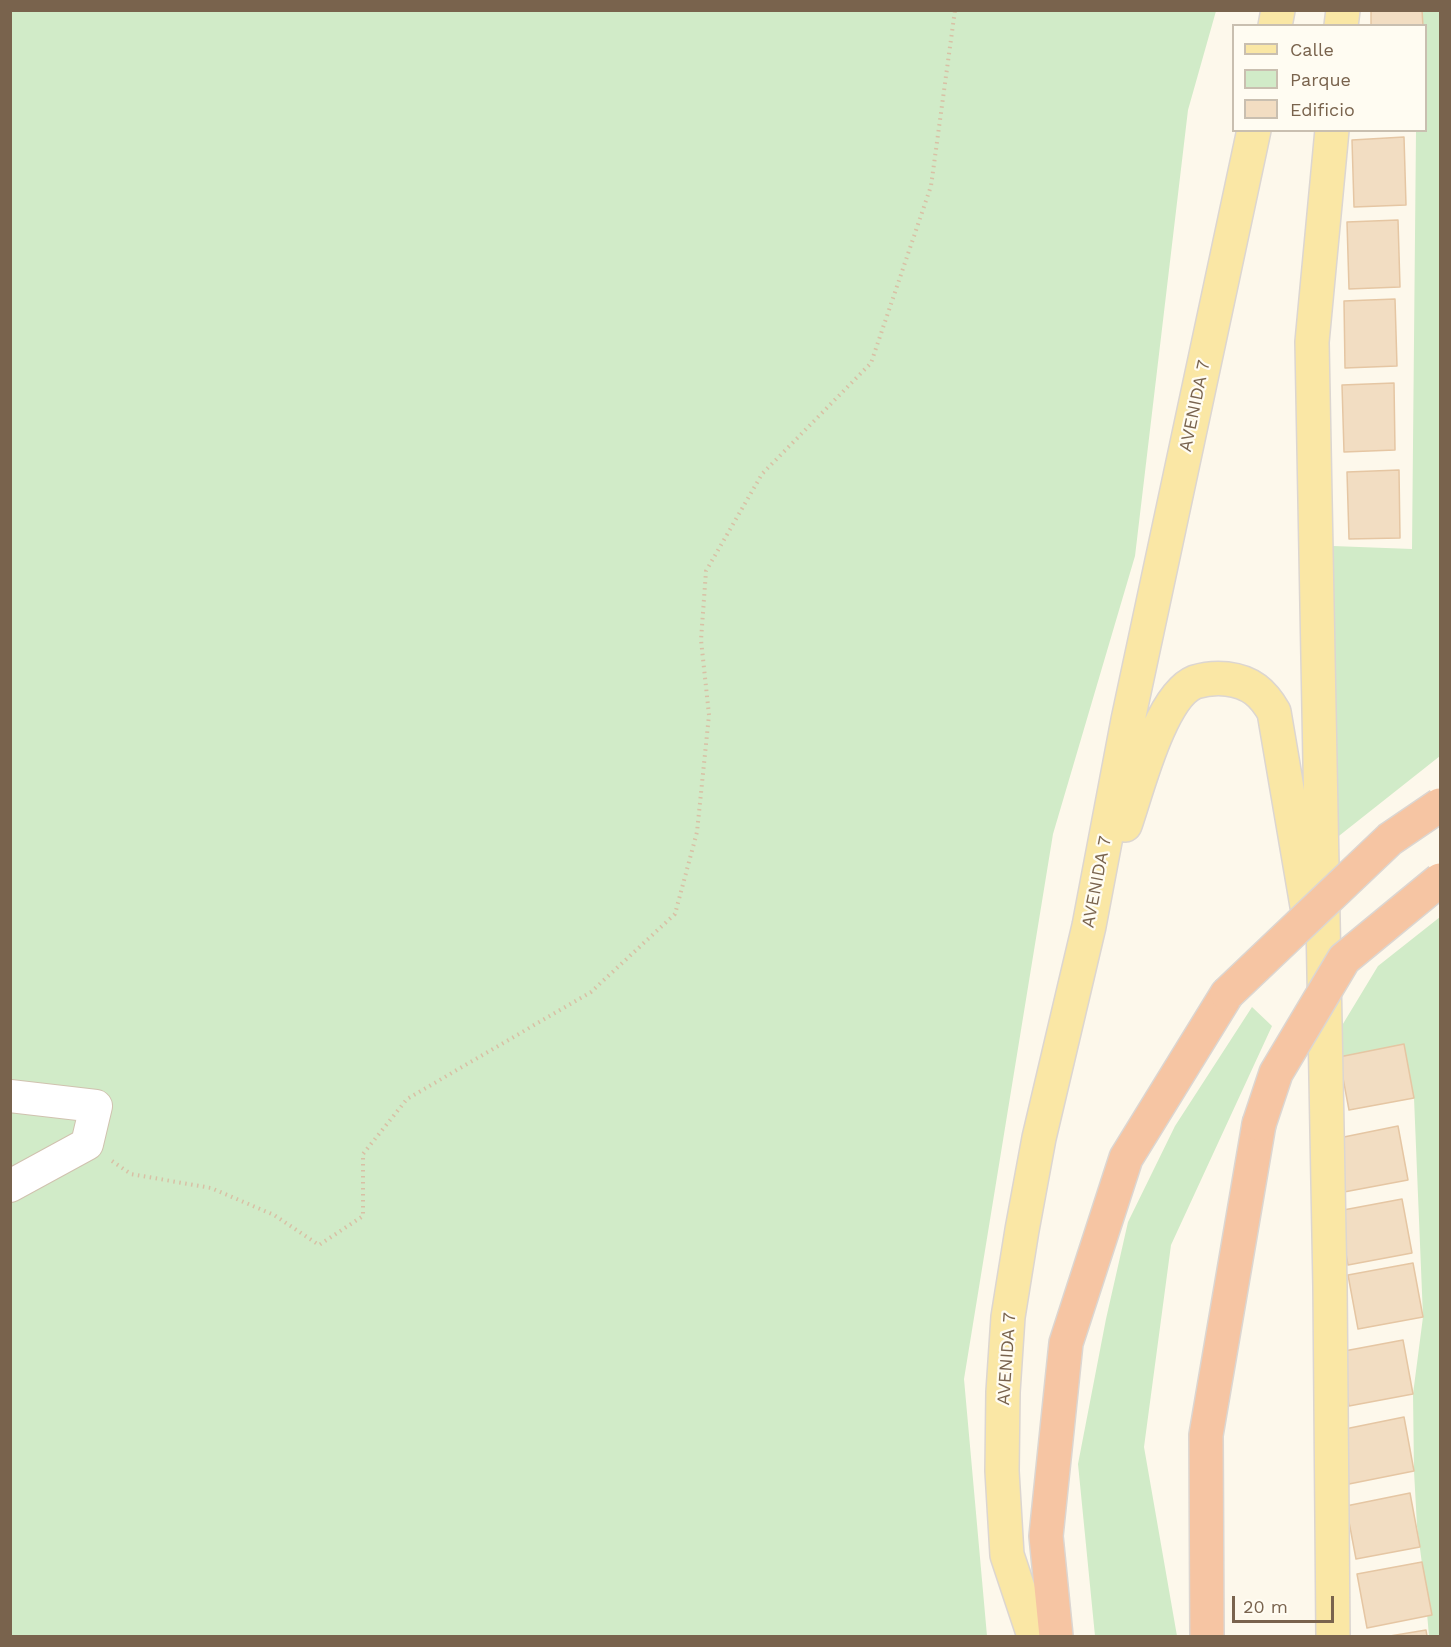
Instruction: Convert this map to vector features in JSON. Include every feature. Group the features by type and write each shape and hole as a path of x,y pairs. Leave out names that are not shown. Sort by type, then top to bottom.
{"highway":[{"path":"1056,1636 1046,1536 1066,1343 1126,1158 1227,994 1390,839 1440,805"},
{"path":"1207,1636 1206,1435 1259,1124 1276,1072 1344,959 1440,880"}],"main road":[{"name":"AVENIDA 7","path":"1034,1636 1007,1555 1002,1471 1008,1317 1040,1138 1089,926 1128,720 1254,132"},
{"path":"1332,132 1312,342 1326,1015 1333,1636"},
{"path":"1089,926 1160,726 1175,699 1194,683 1219,678 1240,681 1264,696 1274,712 1326,1015"}],"street":[{"path":"10,1096 96,1106 87,1144 10,1186"}],"path":[{"path":"87,1144 131,1174 211,1188 274,1215 319,1245 363,1216 363,1154 406,1099 591,992 675,914 697,832 709,715 700,640 706,571 762,474 871,363 931,186 955,10"}],"green space":[{"path":"11,11 1216,11 1188,110 1135,556 1053,834 964,1379 987,1636 11,1636"},
{"path":"1420,11 1440,11 1440,756 1330,843 1333,546 1412,549 1416,132 1427,132 1427,24 1419,24"},
{"path":"1440,917 1440,1636 1429,1636 1417,1526 1414,1471 1413,1394 1423,1317 1414,1098 1404,1044 1339,1057 1332,1042 1378,966"},
{"path":"1252,1007 1272,1026 1171,1245 1144,1447 1177,1636 1095,1636 1078,1464 1106,1319 1128,1222 1175,1126"}],"building":[{"path":"1371,10 1422,10 1423,24 1371,24"},
{"path":"1404,137 1406,205 1354,207 1352,140"},
{"path":"1398,220 1400,287 1349,289 1347,222"},
{"path":"1395,299 1397,366 1345,368 1344,301"},
{"path":"1394,383 1395,450 1344,452 1342,385"},
{"path":"1399,470 1400,538 1349,539 1347,472"},
{"path":"1404,1044 1414,1098 1349,1110 1339,1057"},
{"path":"1398,1126 1408,1180 1344,1192 1334,1139"},
{"path":"1402,1199 1412,1253 1348,1265 1338,1211"},
{"path":"1413,1263 1423,1317 1358,1329 1348,1275"},
{"path":"1403,1340 1413,1394 1349,1406 1339,1352"},
{"path":"1404,1417 1414,1471 1349,1484 1340,1430"},
{"path":"1410,1493 1420,1547 1356,1559 1346,1506"},
{"path":"1422,1562 1432,1615 1367,1628 1357,1574"},
{"path":"1426,1630 1427,1636 1390,1636"}]}
